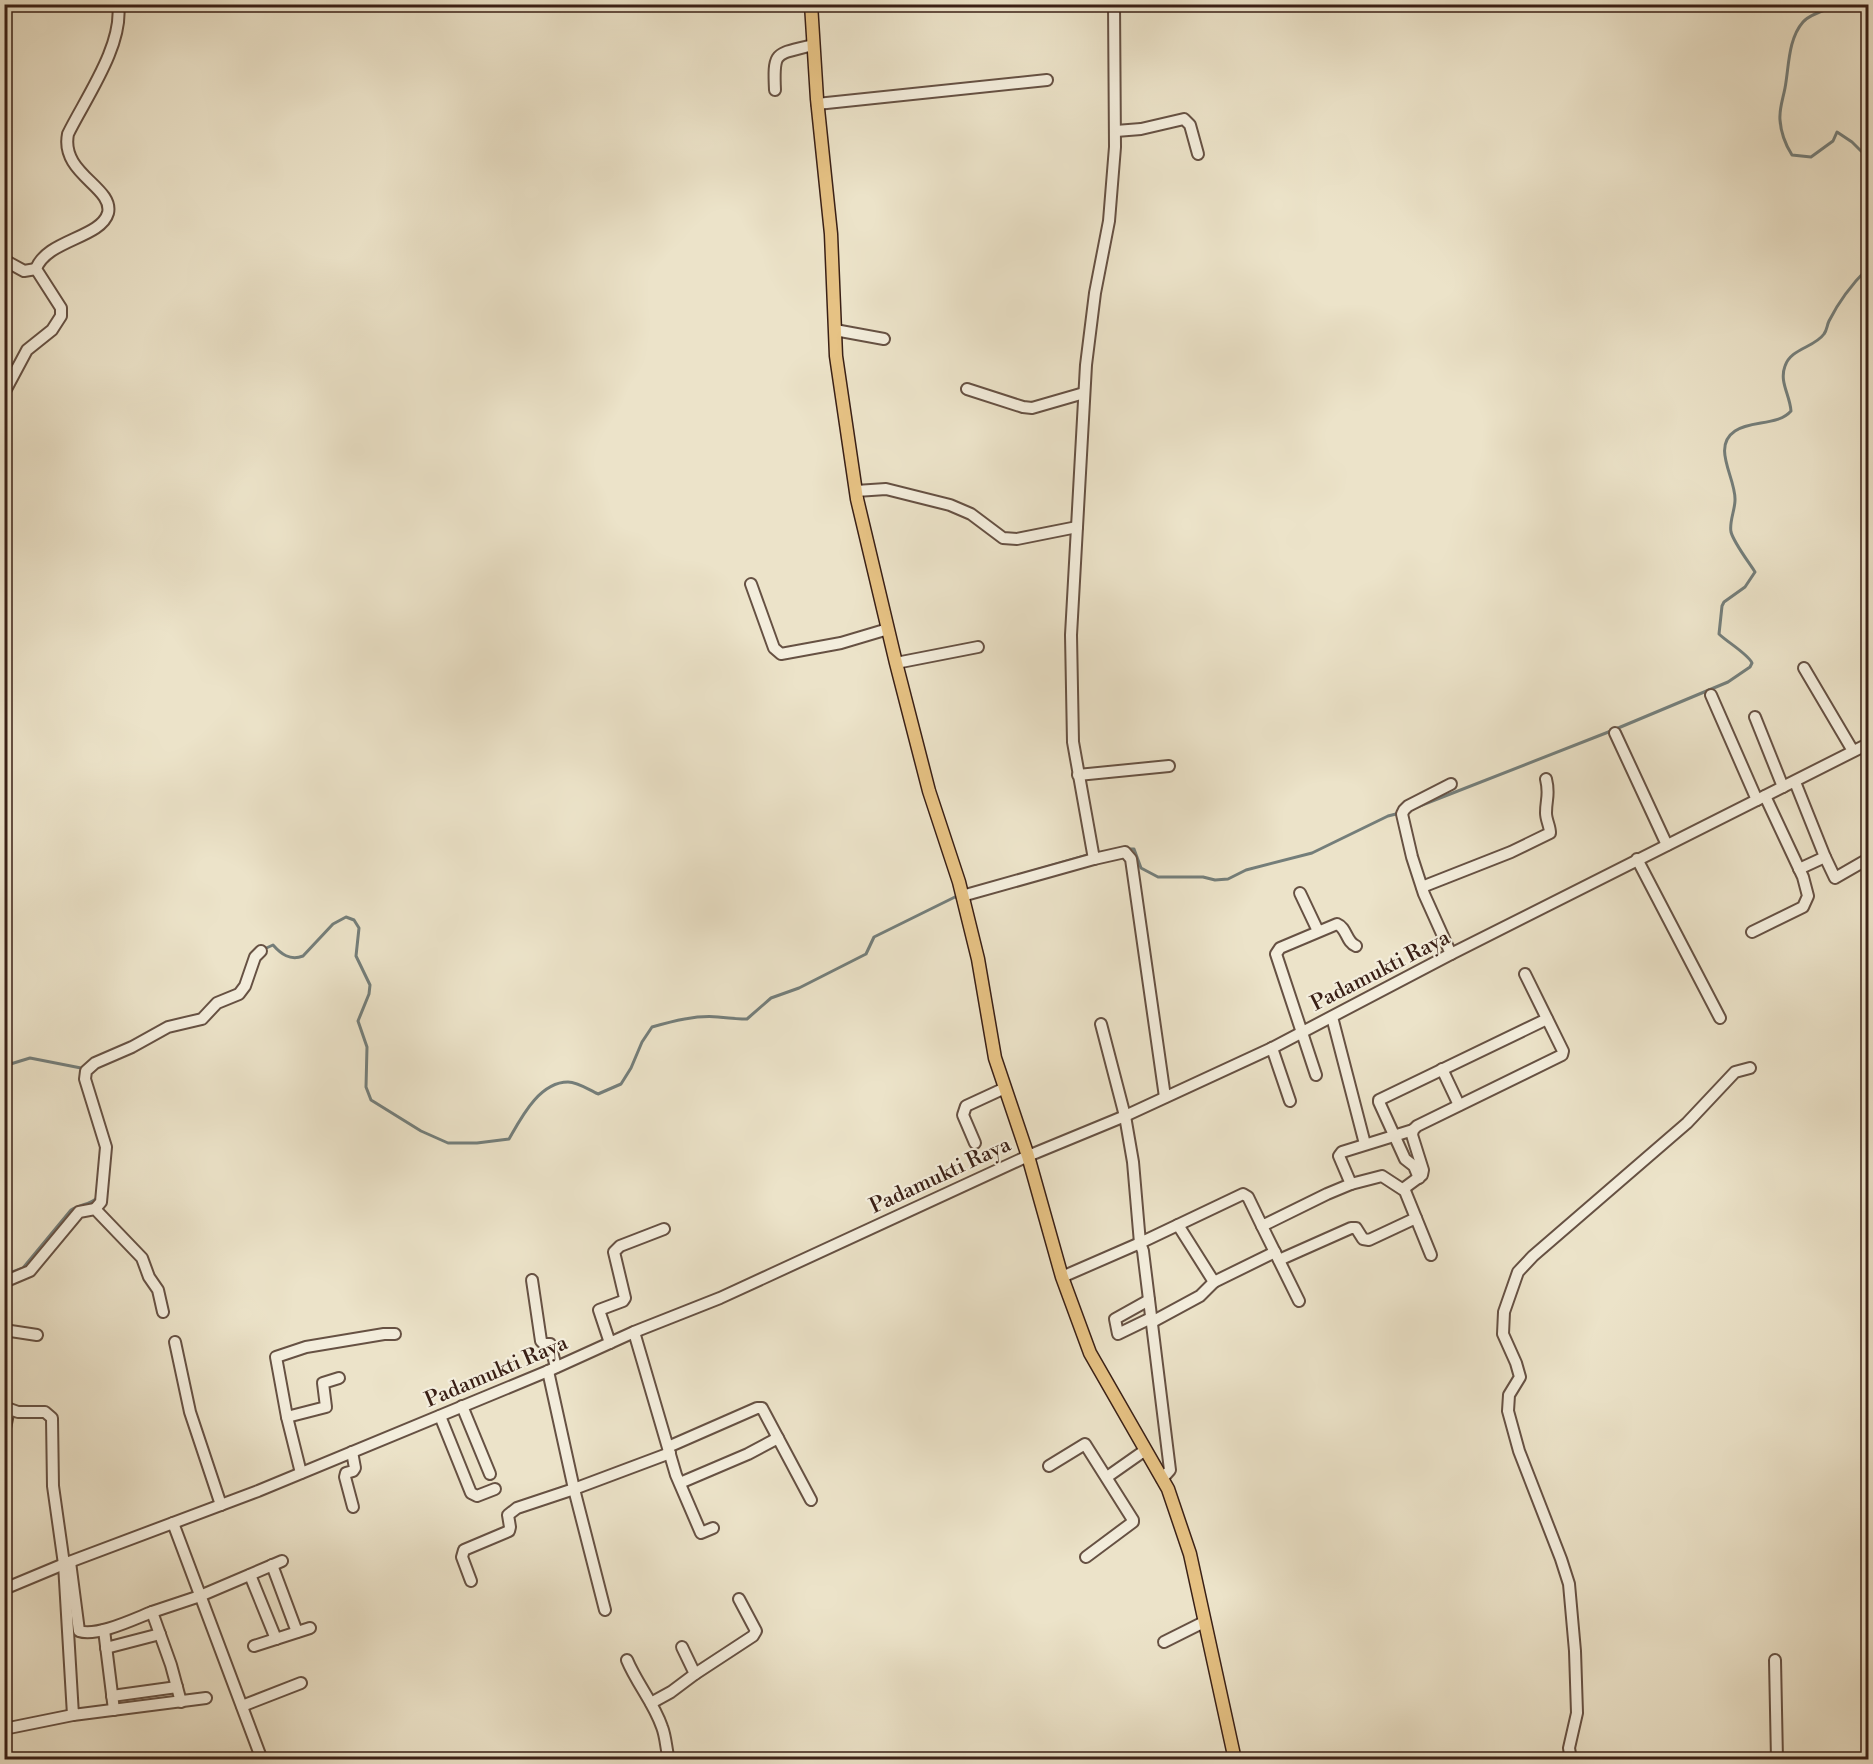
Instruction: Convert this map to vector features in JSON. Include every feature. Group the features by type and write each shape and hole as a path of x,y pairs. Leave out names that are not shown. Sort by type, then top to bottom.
{"main road":[{"path":"811,4 817,104 831,234 836,356 856,491 896,663 929,791 962,896 978,959 995,1058 1028,1156 1062,1277 1090,1353 1144,1451 1168,1489 1190,1554 1235,1760"}],"street":[{"path":"36,269 40,260 50,252 101,224 107,215 105,199 69,158 66,146 68,135 106,61 116,32 118,4"},
{"path":"1094,859 1077,775 1073,742 1071,635 1084,393 1095,293 1109,221 1116,131 1114,4"},
{"path":"775,90 775,59 779,54 813,45"},
{"path":"817,104 1047,80"},
{"path":"1116,131 1141,129 1184,119 1190,125 1198,153"},
{"path":"4,260 24,271 36,269"},
{"path":"4,393 27,350 52,330 61,316 61,308 36,269"},
{"path":"835,330 884,339"},
{"path":"967,389 1032,408 1084,393"},
{"path":"856,491 886,489 950,505 971,514 1003,538 1017,539 1077,527"},
{"path":"751,585 774,648 781,654 841,643 888,629"},
{"path":"896,663 978,647"},
{"path":"1804,668 1853,751"},
{"path":"1712,694 1761,798 1799,869 1808,896 1803,908 1752,932"},
{"path":"1755,717 1783,787"},
{"path":"1615,733 1667,845"},
{"name":"Padamukti Raya","path":"4,1589 301,1473 552,1369 633,1332 720,1298 1028,1156 1125,1116 1272,1048 1451,954 1869,744"},
{"path":"1077,775 1169,766"},
{"path":"1422,888 1511,852 1550,832 1546,817 1549,791 1546,779"},
{"path":"1795,782 1835,878 1869,859"},
{"path":"1451,784 1408,806 1402,814 1422,888 1451,954"},
{"path":"962,896 1125,852 1131,860 1165,1097"},
{"path":"1799,869 1825,857"},
{"path":"1637,860 1720,1017"},
{"path":"1300,893 1318,931"},
{"path":"1316,1075 1276,954 1280,948 1340,924 1352,944 1356,946"},
{"path":"4,1282 30,1270 79,1212 95,1209 101,1202 106,1147 85,1078 86,1071 95,1063 132,1047 168,1027 202,1019 218,1003 239,994 245,986 255,957 261,951"},
{"path":"1351,1184 1339,1155 1365,1144 1413,1130 1562,1055 1563,1051 1525,974"},
{"path":"1332,1017 1365,1144"},
{"path":"1419,1179 1414,1166 1405,1159 1380,1100 1547,1019"},
{"path":"1101,1024 1125,1116 1133,1162 1140,1243 1170,1470 1162,1479"},
{"path":"1272,1048 1290,1101"},
{"path":"1571,1760 1569,1748 1577,1713 1575,1651 1569,1584 1519,1451 1508,1411 1509,1395 1520,1377 1503,1334 1504,1312 1518,1272 1533,1256 1687,1123 1735,1072 1750,1068"},
{"path":"1442,1069 1460,1105"},
{"path":"975,1143 963,1115 966,1106 1005,1088"},
{"path":"1402,1189 1419,1179 1423,1170 1412,1135 1413,1130"},
{"path":"1262,1226 1327,1194 1351,1184 1382,1176 1405,1191 1431,1255"},
{"path":"1062,1277 1243,1194 1248,1197 1299,1301"},
{"path":"95,1209 142,1258 149,1277 158,1290 163,1312"},
{"path":"1149,1300 1115,1319 1118,1334 1200,1296 1214,1282 1277,1256 1351,1228 1356,1228 1364,1239 1369,1240 1416,1218"},
{"path":"1178,1225 1214,1282"},
{"path":"610,1343 599,1310 623,1301 625,1298 614,1252 620,1245 664,1229"},
{"path":"532,1280 541,1341 544,1344 550,1344 552,1369 574,1489 605,1610"},
{"path":"4,1330 37,1335"},
{"path":"633,1332 680,1483 701,1533 713,1528"},
{"path":"301,1473 287,1417 276,1359 278,1355 306,1347 395,1334"},
{"path":"175,1342 190,1412 220,1505"},
{"path":"287,1417 327,1407 323,1383 339,1378"},
{"path":"462,1406 490,1474"},
{"path":"4,1433 7,1408 18,1412 45,1412 52,1418 53,1486 78,1630 83,1632 104,1630 200,1596 277,1563 297,1632"},
{"path":"471,1581 462,1557 464,1550 508,1531 510,1527 508,1515 517,1508 574,1489 669,1450 759,1408 763,1410 811,1500"},
{"path":"440,1416 471,1493 477,1496 495,1489"},
{"path":"680,1483 748,1454 778,1438"},
{"path":"1049,1466 1085,1444 1133,1521 1086,1557"},
{"path":"1107,1477 1144,1451"},
{"path":"352,1452 355,1468 346,1473 345,1477 353,1507"},
{"path":"173,1523 262,1760"},
{"path":"67,1563 74,1715"},
{"path":"250,1575 276,1639"},
{"path":"651,1703 753,1636 756,1631 739,1599"},
{"path":"152,1612 181,1702"},
{"path":"1164,1642 1204,1622"},
{"path":"254,1646 310,1628"},
{"path":"104,1630 114,1710"},
{"path":"106,1648 160,1634"},
{"path":"682,1647 695,1674"},
{"path":"627,1660 662,1726 669,1760"},
{"path":"1775,1660 1777,1760"},
{"path":"242,1706 302,1683"},
{"path":"112,1696 177,1687"},
{"path":"4,1729 74,1715 206,1698"}],"waterway":[{"path":"1841,4 1806,19 1794,37 1781,108 1781,130 1792,155 1811,157 1833,141 1837,132 1852,142 1868,158"},
{"path":"1417,807 1611,731 1728,682 1750,667 1752,663 1750,659 1719,634 1724,602 1745,587 1755,572 1731,532 1735,500 1726,463 1725,445 1735,431 1749,425 1779,419 1791,411 1783,378 1788,360 1792,355 1820,339 1842,299 1868,268"},
{"path":"1127,849 1134,849 1141,868 1158,877 1228,879 1246,870 1312,853 1388,816 1400,813"},
{"path":"1005,879 1091,854"},
{"path":"262,950 273,945 286,956 294,958 303,956 333,924 346,917 354,920 359,928 356,956 370,985 369,994 358,1021 367,1047 366,1087 371,1100 421,1131 448,1143 477,1143 509,1139 532,1103 548,1088 568,1082 576,1083 598,1094 621,1084 652,1027 701,1017 747,1019 771,998 799,988 866,954 874,937 959,895"},
{"path":"4,1066 30,1058 81,1068"},
{"path":"4,1275 23,1268 71,1210 97,1198"}]}
